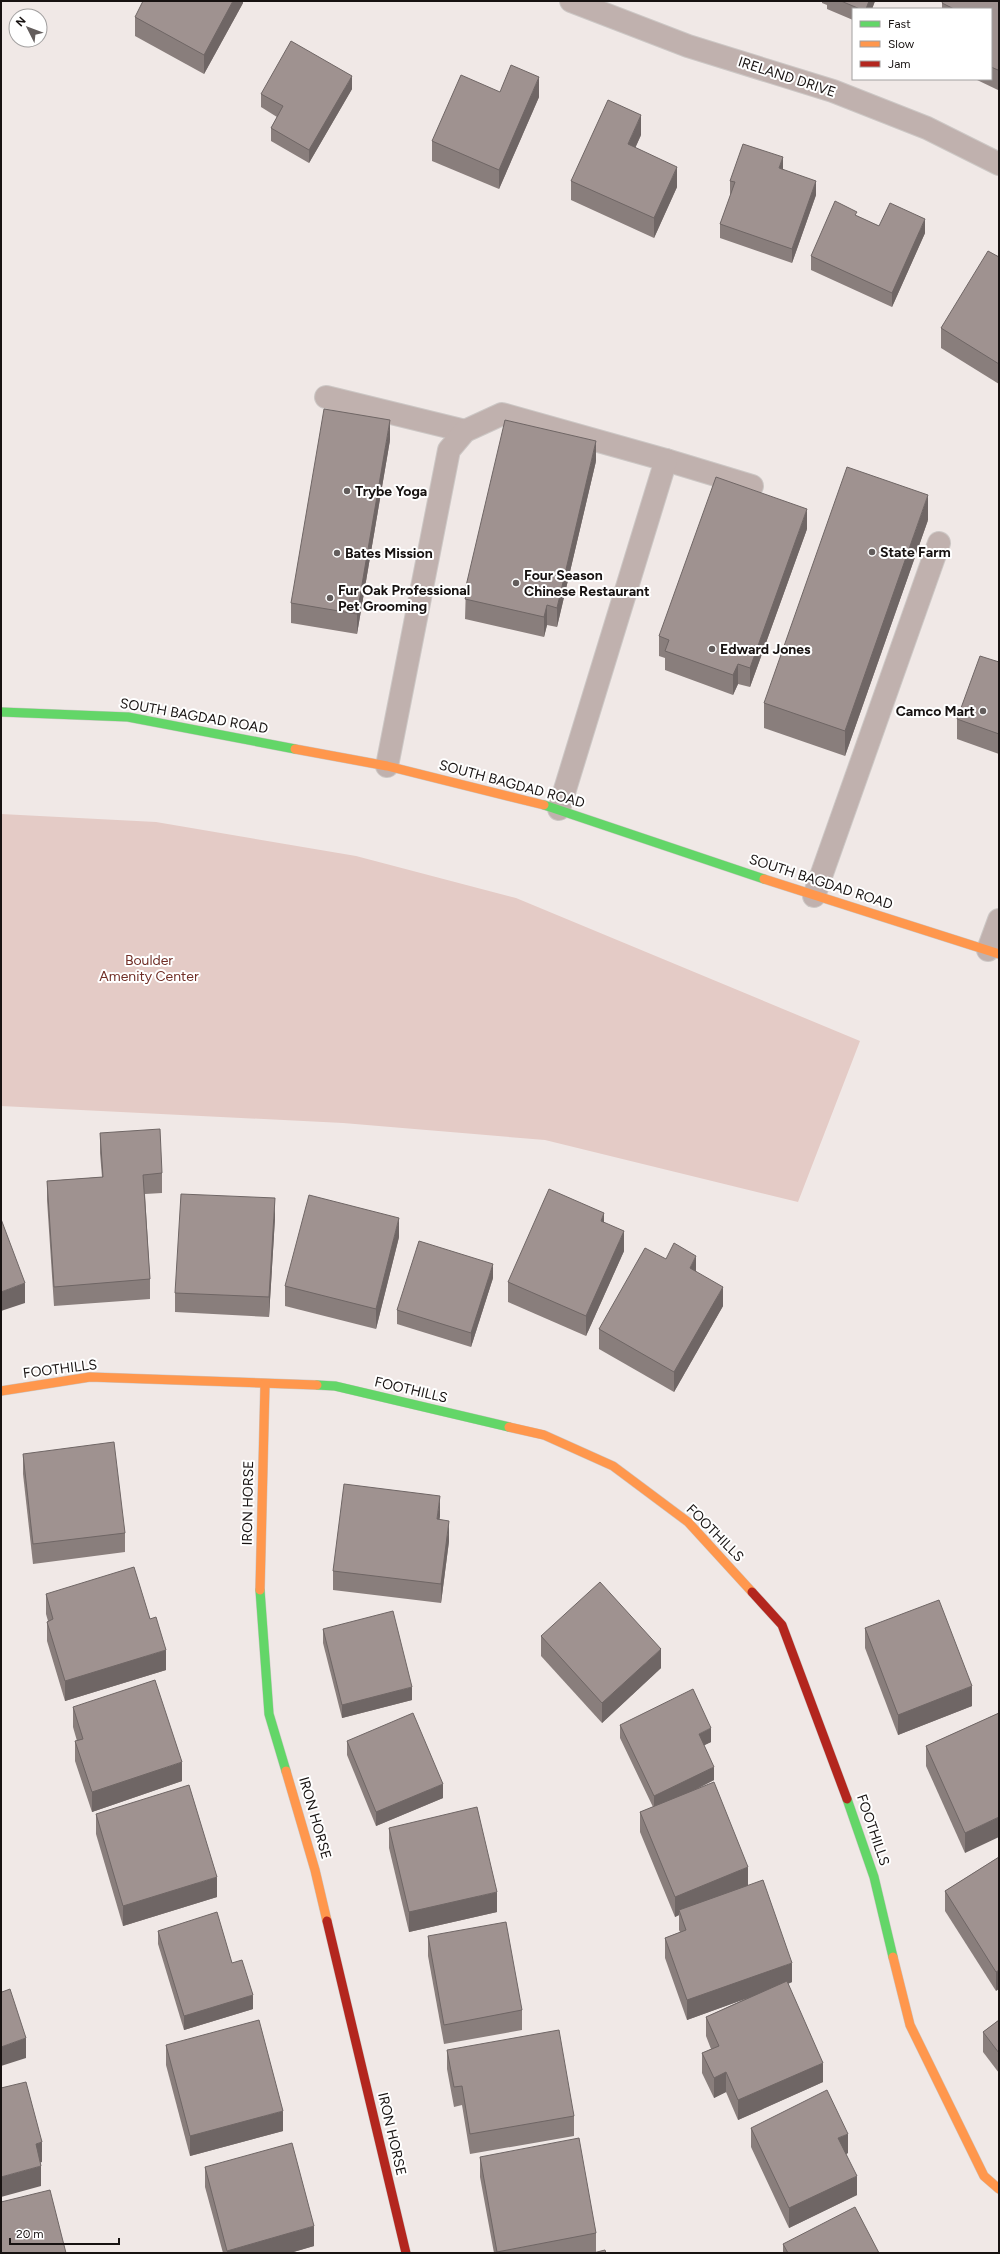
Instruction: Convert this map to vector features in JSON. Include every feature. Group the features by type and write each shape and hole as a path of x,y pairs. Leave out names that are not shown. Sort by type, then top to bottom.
{"street":[{"name":"IRELAND DRIVE","path":"571,1 688,46 833,91 927,128 999,164"},
{"path":"326,398 464,431"},
{"path":"388,766 443,474 449,450 464,431 502,414 752,486"},
{"path":"559,809 666,460"},
{"path":"814,896 939,543"},
{"name":"SOUTH BAGDAD ROAD","path":"1,712 128,717 388,766 559,809 814,896 994,952"},
{"path":"994,952 999,920"},
{"name":"FOOTHILLS","path":"1,1391 90,1377 335,1386 544,1435 613,1466 688,1522 782,1625 829,1746 874,1877 910,2025 984,2176 999,2189"},
{"name":"IRON HORSE","path":"265,1384 260,1590 269,1714 315,1870 406,2253"}],"green space":[{"name":"Boulder Amenity Center","path":"1,814 156,822 356,856 516,898 860,1041 798,1202 545,1140 343,1123 1,1106"}],"building":[{"path":"143,1 233,1 204,55 135,17"},
{"path":"841,1 869,1 866,8 858,8"},
{"path":"943,1 999,1 998,70 992,67 992,8 952,8 942,3"},
{"path":"291,41 352,76 309,150 271,128 283,106 261,94"},
{"path":"511,65 539,77 499,170 432,141 461,75 500,92"},
{"path":"608,100 641,115 628,144 677,167 654,218 571,181"},
{"path":"743,144 783,157 779,168 816,181 792,249 720,224 735,182 730,181"},
{"path":"835,201 857,212 855,215 879,226 890,203 925,219 892,293 811,256"},
{"path":"988,251 999,257 999,364 941,328"},
{"path":"324,409 390,420 357,614 291,603"},
{"path":"505,420 596,441 557,608 547,605 544,617 465,599 469,587 466,586"},
{"path":"847,467 928,495 845,731 764,703"},
{"path":"716,477 807,509 750,668 738,664 733,675 665,651 669,640 659,636"},
{"name":"Camco Mart","path":"980,656 999,662 999,734 957,719"},
{"path":"160,1129 162,1173 143,1175 150,1279 54,1287 47,1181 103,1177 100,1133"},
{"path":"549,1189 604,1213 601,1221 624,1231 586,1316 508,1282"},
{"path":"181,1194 275,1198 269,1297 175,1293"},
{"path":"309,1195 399,1218 376,1309 285,1286"},
{"path":"1,1219 25,1283 1,1292"},
{"path":"419,1241 493,1264 471,1333 397,1310"},
{"path":"674,1243 696,1256 690,1268 723,1287 674,1372 599,1329 645,1248 666,1259"},
{"path":"114,1442 125,1533 33,1544 23,1454"},
{"path":"344,1484 440,1496 437,1519 449,1521 441,1584 333,1571"},
{"path":"134,1567 150,1619 156,1617 166,1650 65,1681 47,1622 53,1619 46,1594"},
{"path":"600,1582 661,1649 602,1703 541,1636"},
{"path":"939,1600 972,1686 898,1715 865,1628"},
{"path":"393,1611 412,1687 342,1705 323,1629"},
{"path":"155,1680 182,1762 92,1792 75,1741 83,1739 73,1707"},
{"path":"693,1689 711,1728 699,1734 714,1767 654,1796 620,1725"},
{"path":"413,1713 443,1784 376,1812 347,1741"},
{"path":"999,1713 999,1817 965,1833 926,1746"},
{"path":"714,1782 748,1867 675,1897 640,1812"},
{"path":"189,1785 217,1877 123,1906 96,1814"},
{"path":"477,1807 497,1892 409,1912 389,1828"},
{"path":"999,1857 999,1970 996,1972 945,1891"},
{"path":"763,1880 792,1963 687,2000 665,1938 686,1930 679,1910"},
{"path":"217,1912 232,1963 242,1960 253,1995 184,2016 158,1931"},
{"path":"506,1922 522,2010 444,2025 428,1936"},
{"path":"787,1981 823,2063 738,2100 726,2072 714,2078 702,2053 719,2046 706,2017"},
{"path":"10,1989 26,2038 1,2047 1,1990 2,1992"},
{"path":"259,2020 283,2111 190,2136 166,2045"},
{"path":"999,2020 999,2053 983,2032"},
{"path":"559,2030 574,2116 470,2134 462,2086 454,2087 447,2050"},
{"path":"26,2082 42,2142 36,2144 41,2166 1,2177 1,2088"},
{"path":"827,2090 848,2134 838,2138 857,2176 789,2208 751,2128"},
{"path":"579,2138 596,2233 497,2252 480,2157"},
{"path":"292,2143 314,2226 227,2251 205,2167"},
{"path":"50,2190 66,2253 1,2253 1,2202"},
{"path":"855,2207 879,2253 788,2253 783,2244"},
{"path":"605,2250 606,2253 593,2253"}],"traffic: fast":[{"path":"1,712 128,717 295,749"},
{"path":"544,805 764,879"},
{"path":"317,1385 335,1386 509,1427"},
{"path":"260,1590 269,1714 286,1771"},
{"path":"847,1799 874,1877 893,1957"}],"traffic: slow":[{"path":"295,749 387,766 544,805"},
{"path":"764,879 999,954"},
{"path":"1,1391 90,1377 317,1385"},
{"path":"260,1590 265,1384"},
{"path":"509,1427 544,1435 613,1466 688,1522 752,1592"},
{"path":"286,1771 315,1870 327,1921"},
{"path":"893,1957 910,2025 984,2176 999,2189"}],"traffic: jam":[{"path":"752,1592 782,1625 847,1799"},
{"path":"327,1921 406,2253"}],"place":[{"name":"Trybe Yoga","path":"347,491"},
{"name":"State Farm","path":"872,552"},
{"name":"Bates Mission","path":"337,553"},
{"name":"Four Season Chinese Restaurant","path":"516,583"},
{"name":"Fur Oak Professional Pet Grooming","path":"330,598"},
{"name":"Edward Jones","path":"712,649"},
{"name":"Camco Mart","path":"983,711"}]}
